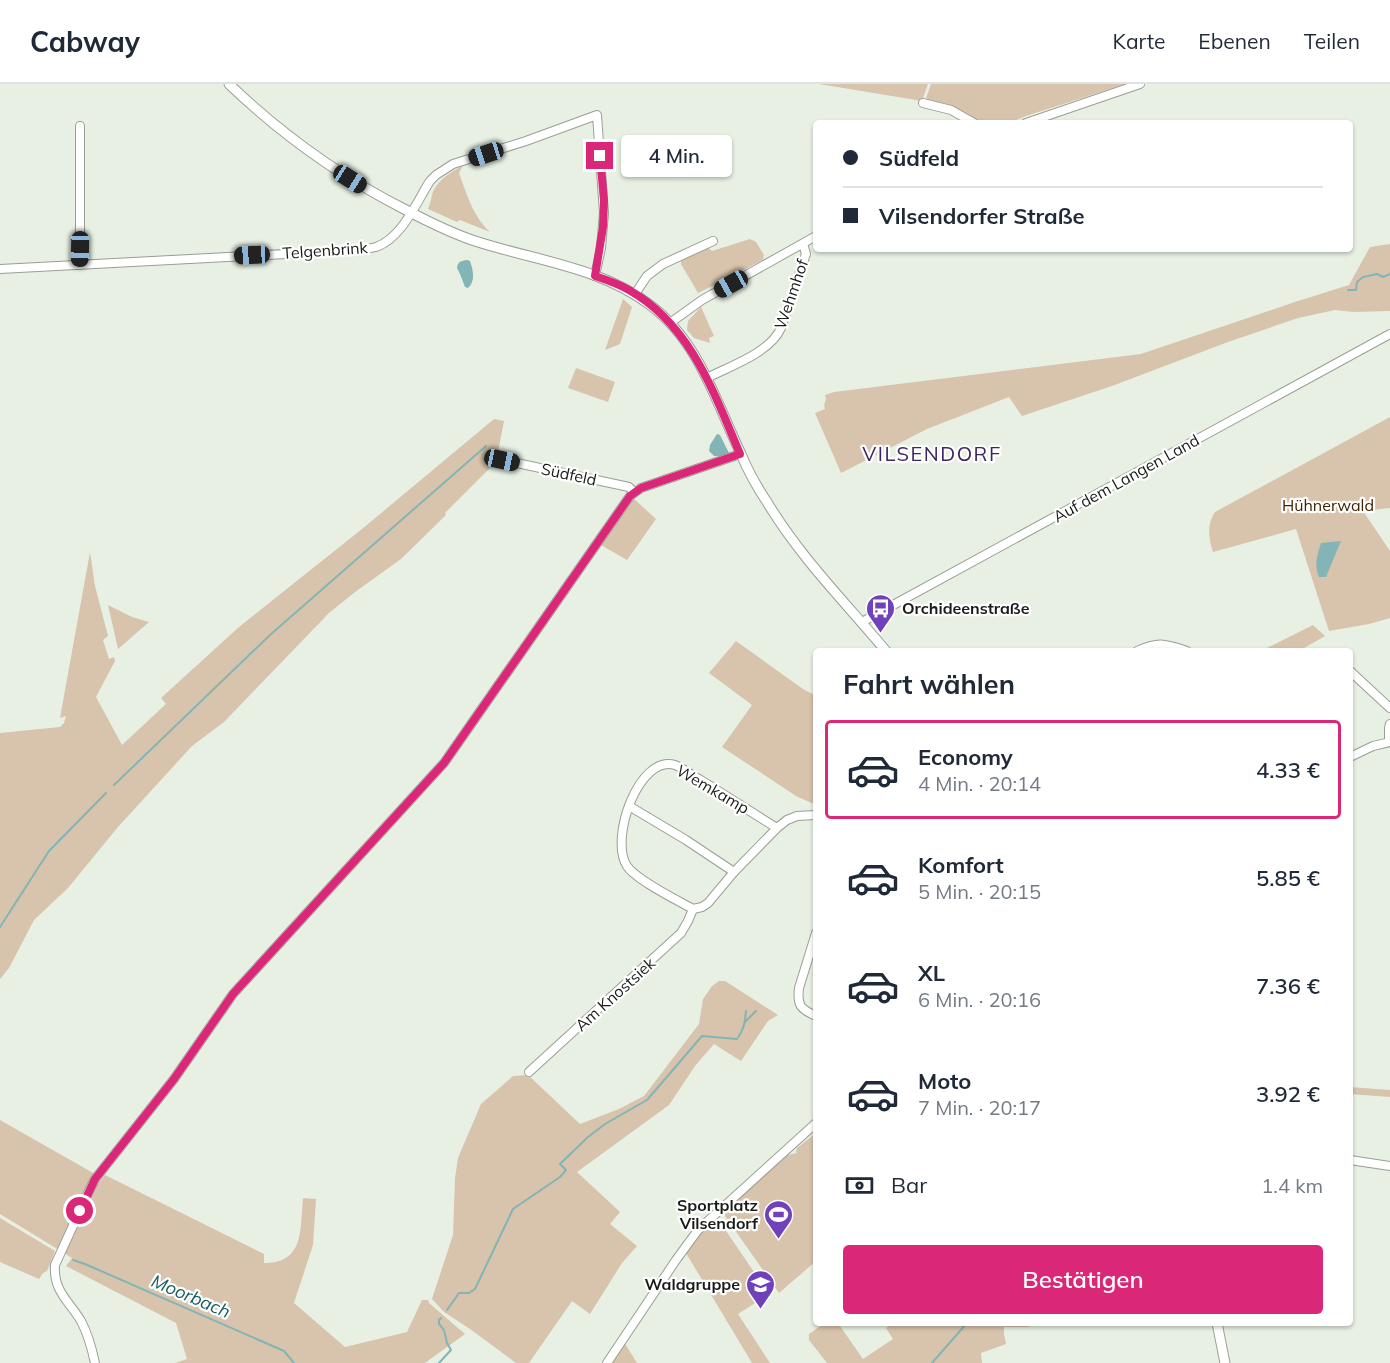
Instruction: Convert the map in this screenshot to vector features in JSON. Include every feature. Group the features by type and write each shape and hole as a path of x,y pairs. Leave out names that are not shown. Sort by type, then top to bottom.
{"main road":[{"path":"229,84 268,119 315,155 367,190 410,213 469,239 595,276 618,285 657,310 693,353 707,378 740,454 786,532 884,648"},
{"path":"1218,1326 1225,1363"}],"street":[{"path":"1035,120 1140,84"},
{"path":"923,103 951,110 969,120"},
{"name":"Telgenbrink","path":"0,269 371,248 394,236 436,174 448,167 597,115 604,213 603,234 595,276"},
{"path":"80,126 80,264"},
{"path":"670,323 702,300 813,238"},
{"path":"635,294 647,276 663,264 714,241"},
{"name":"Wehmhof","path":"707,378 758,352 776,337 806,254 803,244"},
{"name":"Auf dem Langen Land","path":"862,622 1390,334"},
{"path":"95,1363 80,1320 58,1288 54,1277 55,1265 95,1179 174,1079 233,994 444,763 630,496 641,488 740,454"},
{"name":"Südfeld","path":"502,460 629,487 634,492"},
{"path":"1144,648 1158,644 1176,648"},
{"path":"1353,674 1390,708"},
{"path":"1353,756 1373,746 1390,742 1390,724"},
{"name":"Wemkamp","path":"693,909 632,872 623,856 624,817 640,785 649,774 657,767 666,764 675,765 777,828"},
{"path":"629,806 735,872"},
{"path":"693,909 708,903 735,872 787,820 813,814"},
{"name":"Am Knostsiek","path":"529,1072 681,933 693,909"},
{"path":"813,943 798,997 805,1011 813,1015"},
{"path":"607,1363 698,1230 813,1126"},
{"path":"1353,1160 1390,1166"}],"green space":[{"path":"819,84 928,84 922,101"},
{"path":"931,84 1125,84 1016,120 973,120 953,108 925,101"},
{"path":"467,163 459,173 475,212 490,232 460,220 457,222 428,209 434,189 438,184"},
{"path":"750,239 756,242 764,255 763,260 698,293 681,264 681,259 706,246 712,251"},
{"path":"1390,244 1390,311 1335,310 1298,318 1112,386 1022,416 1009,397 927,429 841,473 815,413 825,409 825,395 834,392 1141,354 1349,285 1370,247"},
{"path":"623,299 632,307 620,344 605,350"},
{"path":"701,307 714,336 709,338 710,343 694,338 687,330 688,321"},
{"path":"576,368 615,382 608,402 568,388"},
{"name":"Hühnerwald","path":"1390,417 1390,508 1363,511 1390,551 1390,618 1329,631 1296,529 1213,552 1209,527 1215,512"},
{"path":"494,419 504,421 496,462 401,559 329,613 224,722 192,746 118,827 68,888 34,920 9,968 0,979 0,733 60,727 64,723 66,716 60,718 90,552 95,586 108,636 103,640 109,659 114,657 115,661 96,697 122,745 166,704 161,698 239,627 362,529"},
{"path":"633,498 656,519 627,560 601,545"},
{"path":"108,605 132,617 149,622 118,649"},
{"path":"1313,625 1325,636 1304,648 1267,648"},
{"path":"736,641 813,694 813,804 796,796 722,747 752,705 709,673"},
{"path":"719,981 725,981 778,1015 768,1021 741,1061 714,1044 695,1066 669,1105 577,1172 620,1212 610,1224 637,1246 622,1263 590,1314 572,1301 529,1363 516,1363 444,1312 432,1299 453,1235 458,1158 481,1104 513,1076 528,1075 580,1124 619,1109 644,1096 699,1024 703,999 712,986"},
{"path":"1353,1087 1390,1090 1390,1097 1353,1094"},
{"path":"0,1120 95,1174 89,1185 95,1188 105,1175 264,1254 264,1263 287,1257 294,1251 300,1232 303,1198 316,1199 313,1245 294,1303 345,1347 407,1332 422,1300 428,1300 465,1334 425,1363 175,1363 187,1359 176,1323 66,1266 72,1258 0,1214"},
{"name":"Sportplatz Vilsendorf","path":"813,1135 813,1264 779,1293 725,1216 725,1211 787,1155 797,1153 797,1148"},
{"path":"0,1218 55,1251 47,1271 39,1279 0,1262"},
{"path":"711,1222 722,1225 769,1294 738,1314 770,1363 752,1363 686,1253 698,1235"},
{"path":"821,1326 840,1326 863,1359 893,1339 886,1328 889,1326 1032,1326 1004,1327 1006,1344 981,1353 982,1363 827,1363 809,1340 809,1334"},
{"path":"624,1342 637,1363 610,1363"}],"water":[{"path":"470,261 473,275 468,288 465,287 457,268 460,262"},
{"path":"717,434 720,435 729,453 723,456 714,456 709,451"},
{"path":"1341,541 1326,577 1319,577 1316,564 1321,543"}],"waterway":[{"path":"1348,290 1356,290 1357,282 1363,277 1377,274 1383,277 1390,274"},
{"path":"114,785 270,635 486,446"},
{"path":"0,927 49,851 106,793"},
{"path":"447,1310 459,1293 469,1293 475,1289 513,1209 560,1177 566,1170 560,1164 588,1137 605,1124 647,1100 702,1036 737,1039 744,1026 746,1011"},
{"path":"745,1022 756,1011"},
{"name":"Moorbach","path":"73,1260 284,1351 294,1363"},
{"path":"439,1363 451,1350 444,1330 439,1324 441,1318"},
{"path":"932,1363 964,1326"}],"place":[{"name":"Orchideenstraße","path":"881,634"},
{"name":"Sportplatz Vilsendorf","path":"779,1240"},
{"name":"Waldgruppe","path":"761,1310"}],"district":[{"name":"VILSENDORF","path":"932,453"}],"route":[{"path":"80,1211 95,1179 174,1079 233,994 444,763 630,496 641,488 740,454 717,397 693,353 676,329 657,310 635,294 595,276 603,227 604,201 600,156"}]}
